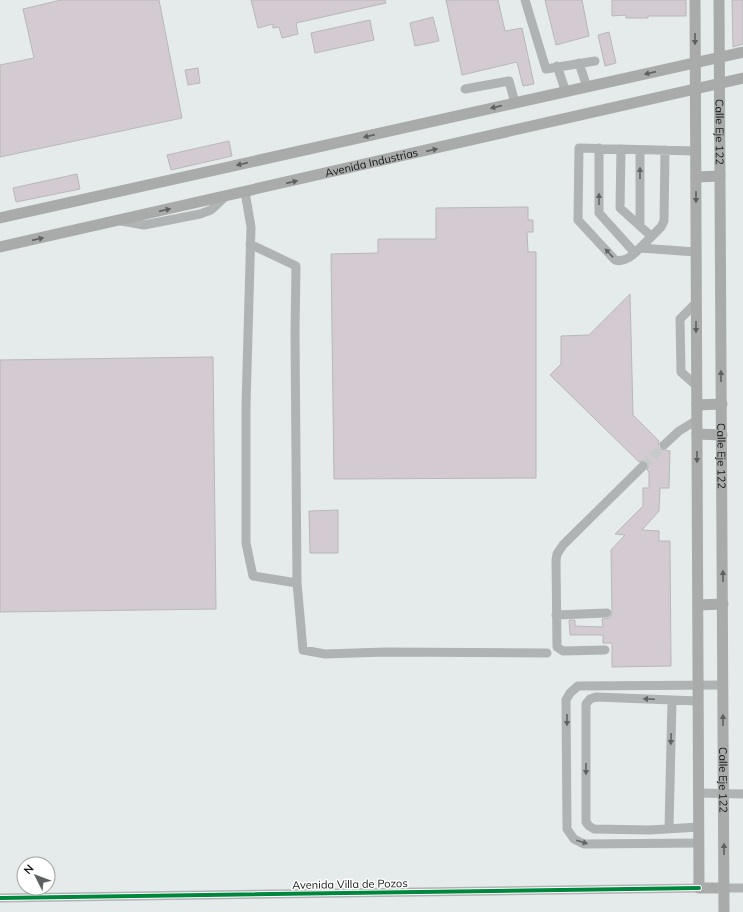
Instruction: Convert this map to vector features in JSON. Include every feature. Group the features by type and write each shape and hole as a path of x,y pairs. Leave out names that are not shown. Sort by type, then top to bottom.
{"main road":[{"path":"695,0 699,888"},
{"name":"Calle Eje 122","path":"719,0 724,912"},
{"path":"0,218 743,52"},
{"name":"Avenida Industrias","path":"0,247 743,78"},
{"path":"696,178 720,176"},
{"path":"697,405 722,404"},
{"path":"697,434 722,435"},
{"path":"698,605 723,604"},
{"name":"Avenida Villa de Pozos","path":"699,888 724,888"}],"street":[{"path":"525,0 546,68 595,61"},
{"path":"579,63 587,87"},
{"path":"557,66 566,92"},
{"path":"465,89 509,81 514,103"},
{"path":"665,150 665,216 661,227 626,260 615,260 578,220 579,148 599,148 640,150 665,150 695,151"},
{"path":"599,148 599,213 637,250 696,252"},
{"path":"621,149 620,208 651,236"},
{"path":"640,150 640,225"},
{"path":"245,192 251,227 246,405 246,543 253,576 297,583"},
{"path":"250,244 296,266 295,332 297,583 303,650 325,654 385,652 547,652"},
{"path":"696,303 680,319 681,372 697,386"},
{"path":"664,445 679,431 697,420"},
{"path":"606,650 560,650 556,642 556,560 560,550 643,466"},
{"path":"556,615 606,613"},
{"path":"699,843 584,844 574,839 567,830 566,700 570,693 578,686 723,685"},
{"path":"698,701 596,697 590,699 586,704 586,822 594,829 650,830 699,827"},
{"path":"669,828 672,700"},
{"path":"699,793 743,794"},
{"name":"Avenida Villa de Pozos","path":"0,898 699,888"},
{"name":"Avenida Villa de Pozos","path":"724,888 743,888"}],"building":[{"path":"61,0 159,0 182,118 0,157 0,65 34,58 23,9"},
{"path":"251,0 385,0 386,3 296,23 298,34 282,38 279,27 273,28 273,24 258,28"},
{"path":"446,0 498,0 505,31 522,28 534,84 523,86 517,62 462,75"},
{"path":"545,0 582,0 589,36 556,45"},
{"path":"612,0 686,0 686,16 648,16 648,18 626,18 626,15 612,16"},
{"path":"732,0 743,0 743,44 733,47"},
{"path":"433,17 439,41 415,46 410,23"},
{"path":"370,20 374,40 315,53 311,33"},
{"path":"609,32 616,63 605,66 598,35"},
{"path":"198,68 200,83 188,85 185,70"},
{"path":"229,141 232,156 171,170 167,155"},
{"path":"77,174 80,189 16,202 13,188"},
{"path":"528,207 528,220 533,220 533,232 527,232 528,252 536,252 536,478 334,479 331,254 378,253 378,239 436,239 436,208"},
{"path":"630,294 633,415 659,441 658,446 660,449 670,451 669,488 660,488 659,511 642,530 659,531 659,541 670,541 671,666 612,667 612,643 603,643 603,635 570,635 569,620 575,620 575,626 603,627 602,619 610,618 612,615 611,550 625,535 615,534 643,506 643,488 649,488 649,472 647,470 649,465 645,460 639,462 550,375 561,364 561,336 589,335"},
{"path":"213,357 216,609 0,612 0,360"},
{"path":"338,510 338,553 310,553 309,511"}],"tunnel":[{"path":"643,466 664,445"}],"cycle path":[{"path":"0,898 699,888"}]}
